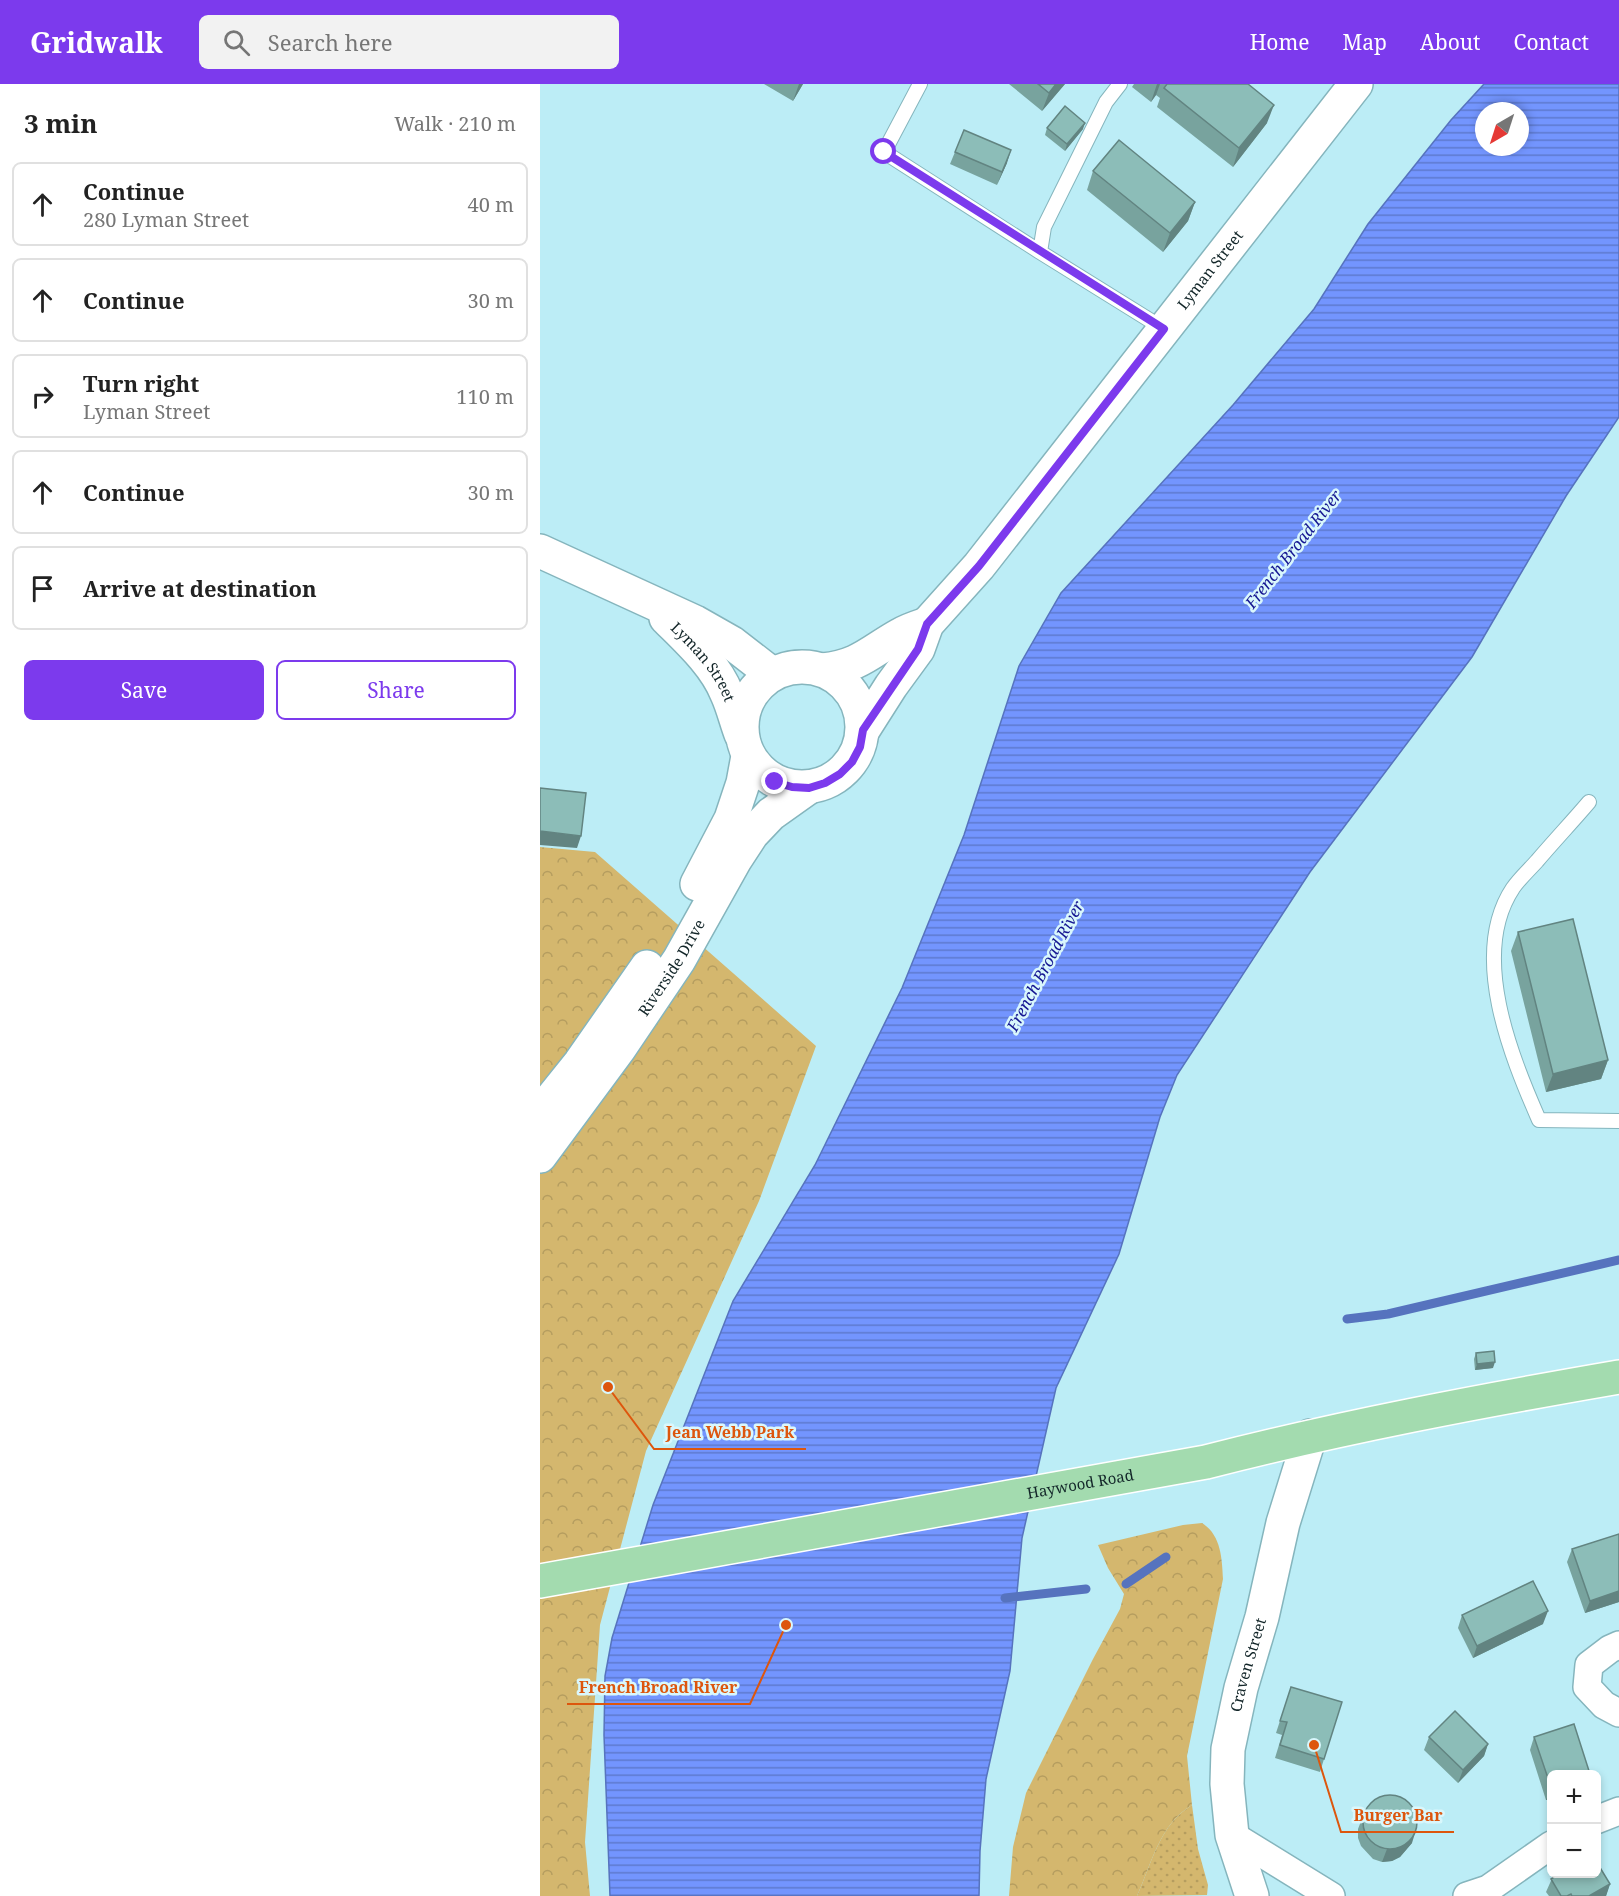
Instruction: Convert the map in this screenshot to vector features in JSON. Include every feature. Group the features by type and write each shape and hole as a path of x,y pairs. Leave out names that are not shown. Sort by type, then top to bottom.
{"main road":[{"name":"Lyman Street","path":"863,730 918,649 927,624 979,566 1356,84"},
{"name":"Lyman Street","path":"540,551 695,622 732,643 772,674"},
{"name":"Lyman Street","path":"648,600 691,643 711,667 726,692 745,747"},
{"name":"Lyman Street","path":"824,670 841,668 862,660 902,634 927,624"},
{"path":"809,666 824,670 843,682 855,697 861,713 863,730 860,747 852,762 825,783 809,788 792,787 775,782 760,771 745,747 741,719 747,701 757,686 772,674 809,666"},
{"name":"Riverside Drive","path":"540,1113 580,1064 652,961 689,900 731,819 743,783 745,747"},
{"name":"Riverside Drive","path":"540,1156 619,1049 679,960 752,834 771,814 809,788"},
{"name":"Haywood Road","path":"540,1581 1206,1462 1310,1436 1525,1393 1619,1377"},
{"name":"Craven Street","path":"1252,1896 1232,1835 1227,1784 1228,1749 1241,1688 1262,1617 1283,1523 1310,1436"}],"street":[{"path":"1619,1645 1589,1665 1587,1687 1604,1705 1619,1713"},
{"path":"1601,1818 1619,1811"},
{"path":"1232,1835 1331,1896"},
{"path":"1467,1896 1488,1889 1547,1848"}],"lane":[{"path":"920,84 884,152 1164,329"},
{"path":"1040,252 1044,227 1106,102 1120,84"},
{"path":"1589,802 1513,888 1500,912 1493,956 1498,1004 1516,1068 1539,1120 1619,1121"}],"green space":[{"path":"540,847 595,852 816,1046 759,1201 646,1451 600,1625 585,1842 590,1896 540,1896"},
{"path":"1202,1523 1217,1540 1223,1579 1187,1756 1192,1805 1181,1813 1164,1834 1137,1896 1009,1896 1013,1847 1026,1793 1120,1609 1124,1594 1108,1568 1098,1545 1183,1525"},
{"path":"1192,1805 1198,1849 1208,1885 1207,1895 1137,1896 1164,1834 1181,1813"}],"water":[{"path":"1484,84 1619,84 1619,417 1566,496 1472,657 1310,872 1177,1075 1160,1117 1119,1254 1056,1388 1022,1538 1010,1671 986,1779 979,1896 610,1896 604,1735 605,1676 612,1638 653,1505 733,1301 815,1165 902,988 964,835 1019,666 1061,593 1233,405 1314,309 1368,224 1451,120"}],"building":[{"path":"1038,84 1056,84 1049,93"},
{"path":"1167,84 1248,84 1274,105 1239,148 1164,88"},
{"path":"1065,106 1085,123 1067,144 1047,128"},
{"path":"964,130 1011,150 1002,172 955,152"},
{"path":"1119,140 1195,202 1170,233 1093,171"},
{"path":"540,788 586,793 581,836 540,831"},
{"path":"1573,919 1608,1060 1553,1074 1518,932"},
{"path":"1494,1351 1495,1362 1477,1364 1476,1353"},
{"path":"1619,1534 1619,1591 1590,1601 1572,1549"},
{"path":"1533,1581 1548,1611 1477,1646 1462,1615"},
{"path":"1291,1687 1342,1702 1324,1759 1280,1745 1287,1722 1280,1721"},
{"path":"1455,1711 1488,1744 1463,1770 1429,1737"},
{"path":"1574,1724 1589,1770 1547,1770 1547,1775 1534,1737"},
{"path":"1390,1795 1400,1797 1409,1803 1415,1812 1417,1822 1415,1832 1409,1841 1400,1847 1390,1849 1380,1847 1371,1841 1365,1832 1363,1822 1365,1812 1371,1803 1380,1797"},
{"path":"1601,1869 1610,1884 1589,1896 1572,1896 1571,1894 1561,1896 1551,1879 1601,1878"}],"waterway":[{"path":"1347,1319 1388,1314 1619,1260"},
{"path":"1126,1584 1166,1557"},
{"path":"1005,1598 1086,1589"}],"place":[{"name":"Jean Webb Park","path":"608,1387"},
{"name":"French Broad River","path":"786,1625"},
{"name":"Burger Bar","path":"1314,1745"}],"route":[{"path":"775,782 792,787 809,788 825,783 840,774 852,762 860,747 863,730 918,649 927,624 979,566 1164,329 884,152"}]}
